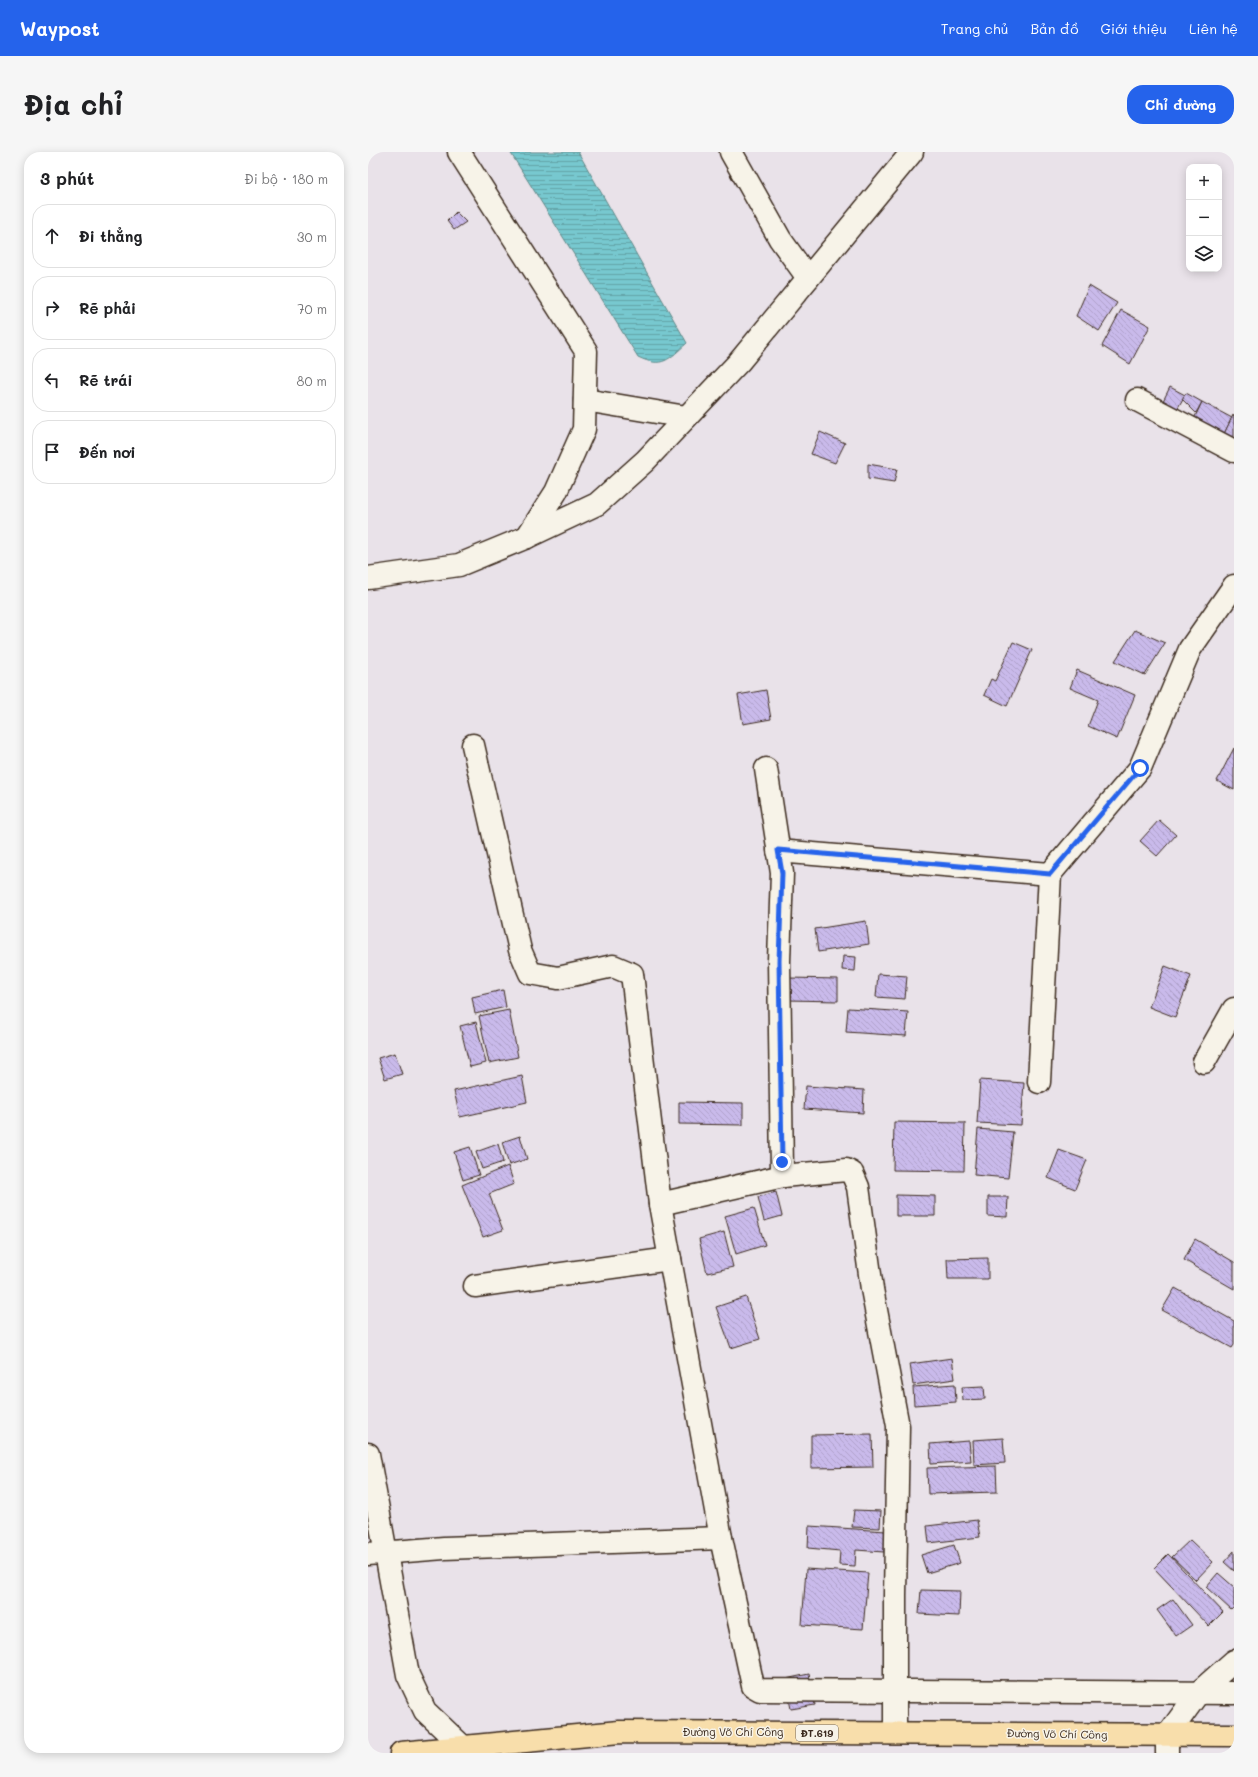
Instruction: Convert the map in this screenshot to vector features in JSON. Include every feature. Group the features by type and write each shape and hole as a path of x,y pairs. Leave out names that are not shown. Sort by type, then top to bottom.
{"main road":[{"name":"Đường Võ Chí Công","path":"401,1753 619,1732 895,1733 1167,1744 1234,1735"}],"street":[{"path":"459,152 586,351 584,429 556,492 527,537"},
{"path":"731,152 780,239 808,278"},
{"path":"368,578 459,565 527,537 597,504 645,461 738,362 912,152"},
{"path":"584,400 686,417"},
{"path":"1137,400 1234,451"},
{"path":"1039,1082 1050,874 1140,768 1190,649 1234,586"},
{"path":"474,745 520,950 530,973 558,978 613,966 632,974 660,1204 721,1538 753,1686 760,1690 895,1692 1234,1693"},
{"path":"766,769 782,873 779,961 781,1148 783,1176"},
{"path":"778,850 1050,874"},
{"path":"1204,1062 1234,1010"},
{"path":"660,1204 783,1176 846,1170 852,1173 858,1187 872,1289 898,1426 895,1733"},
{"path":"475,1286 670,1259"},
{"path":"368,1454 377,1553 408,1675 425,1711 463,1747"},
{"path":"377,1553 444,1548 721,1538"},
{"path":"1167,1744 1199,1692 1234,1661"}],"water":[{"path":"510,152 578,152 687,343 670,358 660,362 654,362 638,357"}],"building":[{"path":"456,212 466,222 454,230 447,221"},
{"path":"1089,286 1117,303 1099,331 1076,316"},
{"path":"1121,310 1150,326 1130,364 1102,346"},
{"path":"1170,387 1185,395 1175,413 1161,405"},
{"path":"1186,393 1202,402 1196,413 1182,399"},
{"path":"1202,402 1232,418 1223,436 1194,419"},
{"path":"1233,415 1234,416 1234,441 1223,436"},
{"path":"820,432 845,443 835,463 811,454"},
{"path":"868,464 897,469 894,483 868,479"},
{"path":"1135,630 1165,643 1145,675 1115,661"},
{"path":"1013,642 1032,650 1007,706 984,695 991,679 995,681"},
{"path":"1077,670 1135,695 1117,739 1088,726 1098,700 1070,688"},
{"path":"766,690 771,719 743,724 738,695"},
{"path":"1234,748 1234,790 1217,781"},
{"path":"1159,820 1176,835 1157,856 1140,841"},
{"path":"866,921 869,944 818,952 815,929"},
{"path":"843,956 856,957 855,971 842,970"},
{"path":"1165,966 1191,976 1175,1017 1149,1007"},
{"path":"878,974 907,976 905,999 876,997"},
{"path":"789,978 838,979 838,1001 788,1000"},
{"path":"503,990 506,1007 475,1014 472,997"},
{"path":"848,1008 908,1012 906,1036 846,1032"},
{"path":"509,1010 518,1057 489,1063 479,1016"},
{"path":"476,1022 486,1063 470,1067 460,1026"},
{"path":"395,1053 402,1074 385,1079 378,1058"},
{"path":"522,1076 527,1102 460,1117 454,1091"},
{"path":"980,1080 1024,1083 1021,1125 977,1123"},
{"path":"806,1086 864,1090 863,1113 804,1109"},
{"path":"679,1102 743,1103 743,1125 679,1124"},
{"path":"894,1122 965,1123 964,1171 893,1170"},
{"path":"978,1129 1013,1132 1008,1178 974,1175"},
{"path":"520,1136 527,1159 509,1165 502,1142"},
{"path":"498,1144 503,1162 482,1169 476,1152"},
{"path":"470,1147 479,1175 463,1180 454,1152"},
{"path":"1059,1150 1087,1160 1075,1189 1048,1178"},
{"path":"508,1166 514,1184 489,1194 503,1230 483,1237 462,1185"},
{"path":"776,1192 782,1216 764,1221 758,1197"},
{"path":"896,1195 935,1196 935,1216 896,1216"},
{"path":"988,1197 1008,1197 1007,1217 988,1216"},
{"path":"754,1208 765,1245 736,1254 725,1216"},
{"path":"724,1232 733,1267 707,1273 699,1239"},
{"path":"1195,1239 1234,1262 1234,1289 1184,1260"},
{"path":"988,1258 988,1279 948,1279 947,1259"},
{"path":"1175,1288 1234,1321 1234,1345 1232,1348 1162,1310"},
{"path":"746,1297 760,1339 731,1348 716,1307"},
{"path":"952,1358 955,1379 913,1385 910,1364"},
{"path":"955,1384 956,1402 914,1405 913,1387"},
{"path":"984,1386 985,1399 963,1400 962,1387"},
{"path":"872,1434 873,1467 811,1468 811,1435"},
{"path":"1003,1438 1005,1463 974,1465 973,1440"},
{"path":"969,1441 971,1461 931,1464 930,1444"},
{"path":"996,1466 997,1492 928,1494 927,1468"},
{"path":"854,1510 881,1511 880,1528 852,1527"},
{"path":"977,1520 980,1537 929,1543 927,1526"},
{"path":"809,1526 886,1531 884,1552 856,1550 855,1566 839,1565 840,1551 808,1548"},
{"path":"1190,1540 1213,1562 1196,1580 1172,1557"},
{"path":"954,1545 960,1563 927,1573 921,1555"},
{"path":"1234,1551 1234,1571 1224,1562"},
{"path":"1168,1554 1223,1612 1209,1626 1154,1568"},
{"path":"806,1569 868,1573 863,1629 802,1625"},
{"path":"1218,1573 1234,1587 1234,1607 1231,1610 1206,1587"},
{"path":"921,1590 960,1591 959,1616 919,1614"},
{"path":"1173,1599 1192,1625 1176,1636 1157,1610"},
{"path":"809,1674 815,1705 791,1709 785,1679"}],"route":[{"path":"782,1162 779,961 782,873 778,850 1050,874 1063,861 1140,768"}]}
